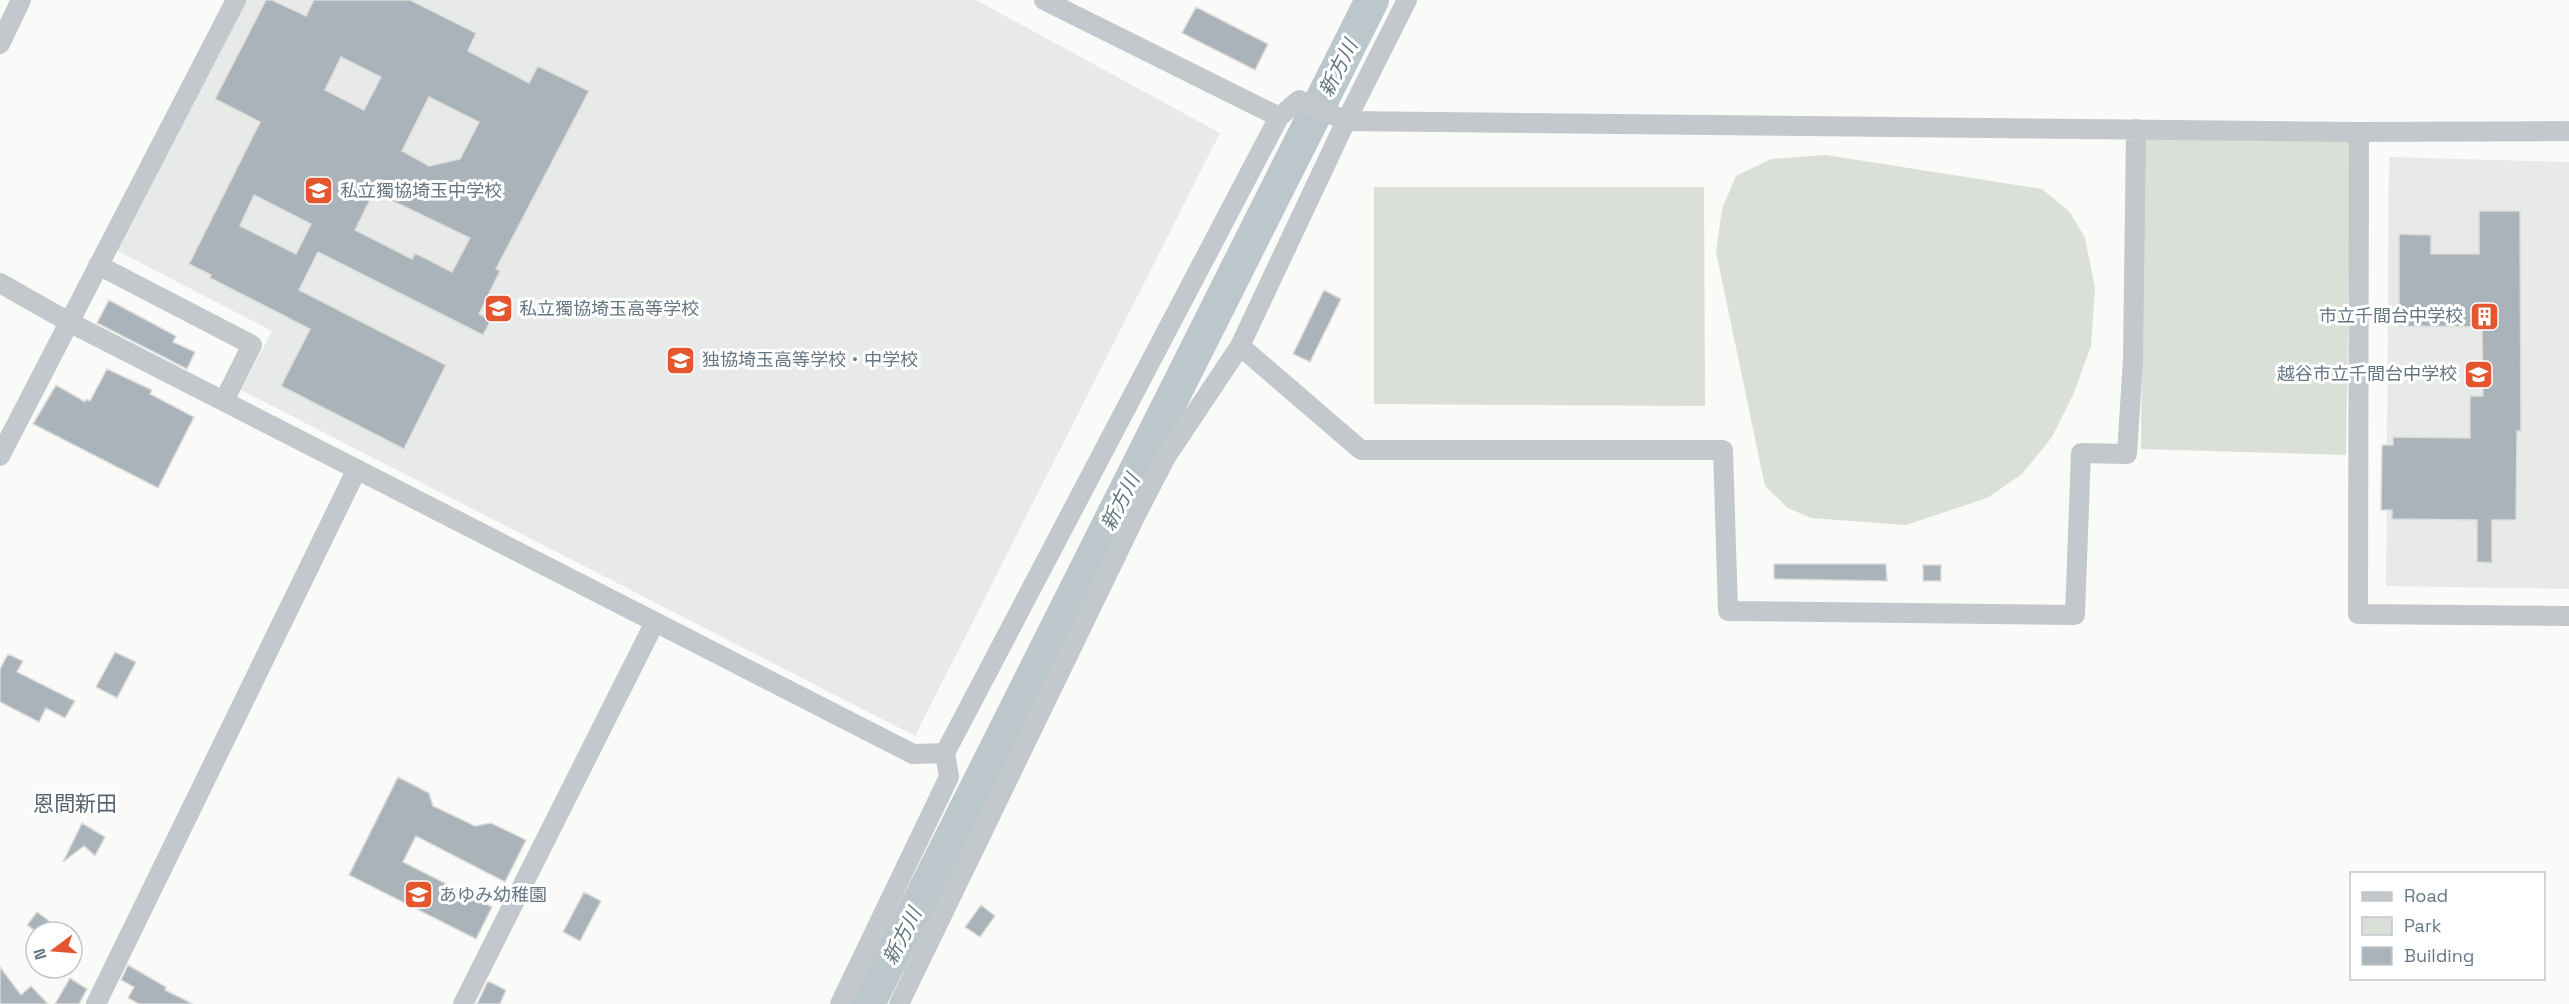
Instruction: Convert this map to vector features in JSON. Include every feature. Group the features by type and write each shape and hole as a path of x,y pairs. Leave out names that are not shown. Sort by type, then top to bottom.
{"street":[{"path":"0,44 21,0"},
{"path":"0,456 236,0"},
{"path":"1044,0 1280,117"},
{"path":"899,1004 1166,457 1240,346 1338,118 1407,0"},
{"path":"840,1004 950,777 945,753 1280,117 1299,100 1338,118 2359,132 2569,131"},
{"path":"1240,346 1361,450 1723,450 1728,611 2075,615 2081,453 2127,454 2133,360 2136,129"},
{"path":"2359,132 2358,614 2569,616"},
{"path":"98,265 252,345 224,401"},
{"path":"0,283 69,322 913,754 945,753"},
{"path":"96,1004 357,469"},
{"path":"463,1004 655,622"}],"shaded area":[{"name":"独協埼玉高等学校・中学校","path":"246,0 976,0 1220,133 915,736 241,390 272,331 114,249"},
{"name":"越谷市立千間台中学校","path":"2389,157 2569,162 2569,589 2386,586"}],"green space":[{"path":"2143,138 2351,138 2346,455 2141,449"},
{"path":"1826,155 2042,189 2069,211 2085,238 2095,288 2091,346 2073,395 2052,437 2022,474 1987,498 1906,525 1811,518 1788,508 1765,486 1716,252 1722,209 1736,176 1771,159"},
{"path":"1374,187 1704,187 1705,406 1374,404"}],"building":[{"path":"266,0 272,0 306,16 314,0 410,0 476,33 468,51 529,83 538,66 589,91 496,269 500,271 479,314 491,320 483,335 318,252 299,290 446,365 404,449 281,386 310,329 210,278 211,275 189,264 260,122 215,99","holes":["341,57 381,77 364,110 325,90","429,97 479,122 460,159 429,166 402,151","374,192 470,238 452,272 415,253 412,259 355,230","254,195 311,224 296,254 240,226"]},
{"path":"1196,7 1268,44 1255,70 1182,33"},
{"path":"2479,211 2520,211 2521,431 2517,431 2516,520 2492,520 2492,563 2477,562 2477,520 2392,519 2392,510 2381,510 2382,445 2393,445 2393,437 2470,438 2470,396 2483,396 2482,327 2399,326 2399,234 2431,235 2431,254 2479,254"},
{"path":"1324,290 1341,299 1310,362 1293,354"},
{"path":"109,300 176,336 173,342 195,352 187,369 97,323"},
{"path":"107,369 152,390 150,394 194,417 158,488 33,424 56,385 85,402 86,399 90,401"},
{"path":"1774,564 1886,564 1887,581 1774,579"},
{"path":"1923,565 1941,565 1941,581 1923,581"},
{"path":"115,652 136,662 117,698 96,687"},
{"path":"8,654 23,661 17,672 75,701 65,718 46,708 39,722 0,702 0,669"},
{"path":"398,777 429,793 433,806 475,826 491,823 526,840 505,882 416,836 403,862 492,907 476,939 349,875"},
{"path":"82,823 105,837 95,856 84,846 63,862"},
{"path":"584,892 601,901 580,941 563,932"},
{"path":"981,905 995,916 980,937 965,927"},
{"path":"37,912 48,920 31,920"},
{"path":"128,965 166,987 165,990 193,1004 139,1004 128,998 134,987 121,980"},
{"path":"0,967 21,995 31,986 48,1004 0,1004"},
{"path":"69,980 73,980 87,989 79,1004 55,1004"},
{"path":"488,981 506,990 500,1004 477,1004"}],"waterway":[{"name":"新方川","path":"868,1004 1372,0"}],"place":[{"name":"私立獨協埼玉中学校","path":"319,191"},
{"name":"私立獨協埼玉高等学校","path":"498,309"},
{"name":"市立千間台中学校","path":"2484,316"},
{"name":"独協埼玉高等学校・中学校","path":"681,360"},
{"name":"越谷市立千間台中学校","path":"2478,374"},
{"name":"あゆみ幼稚園","path":"418,895"}],"district":[{"name":"恩間新田","path":"75,804"}]}
